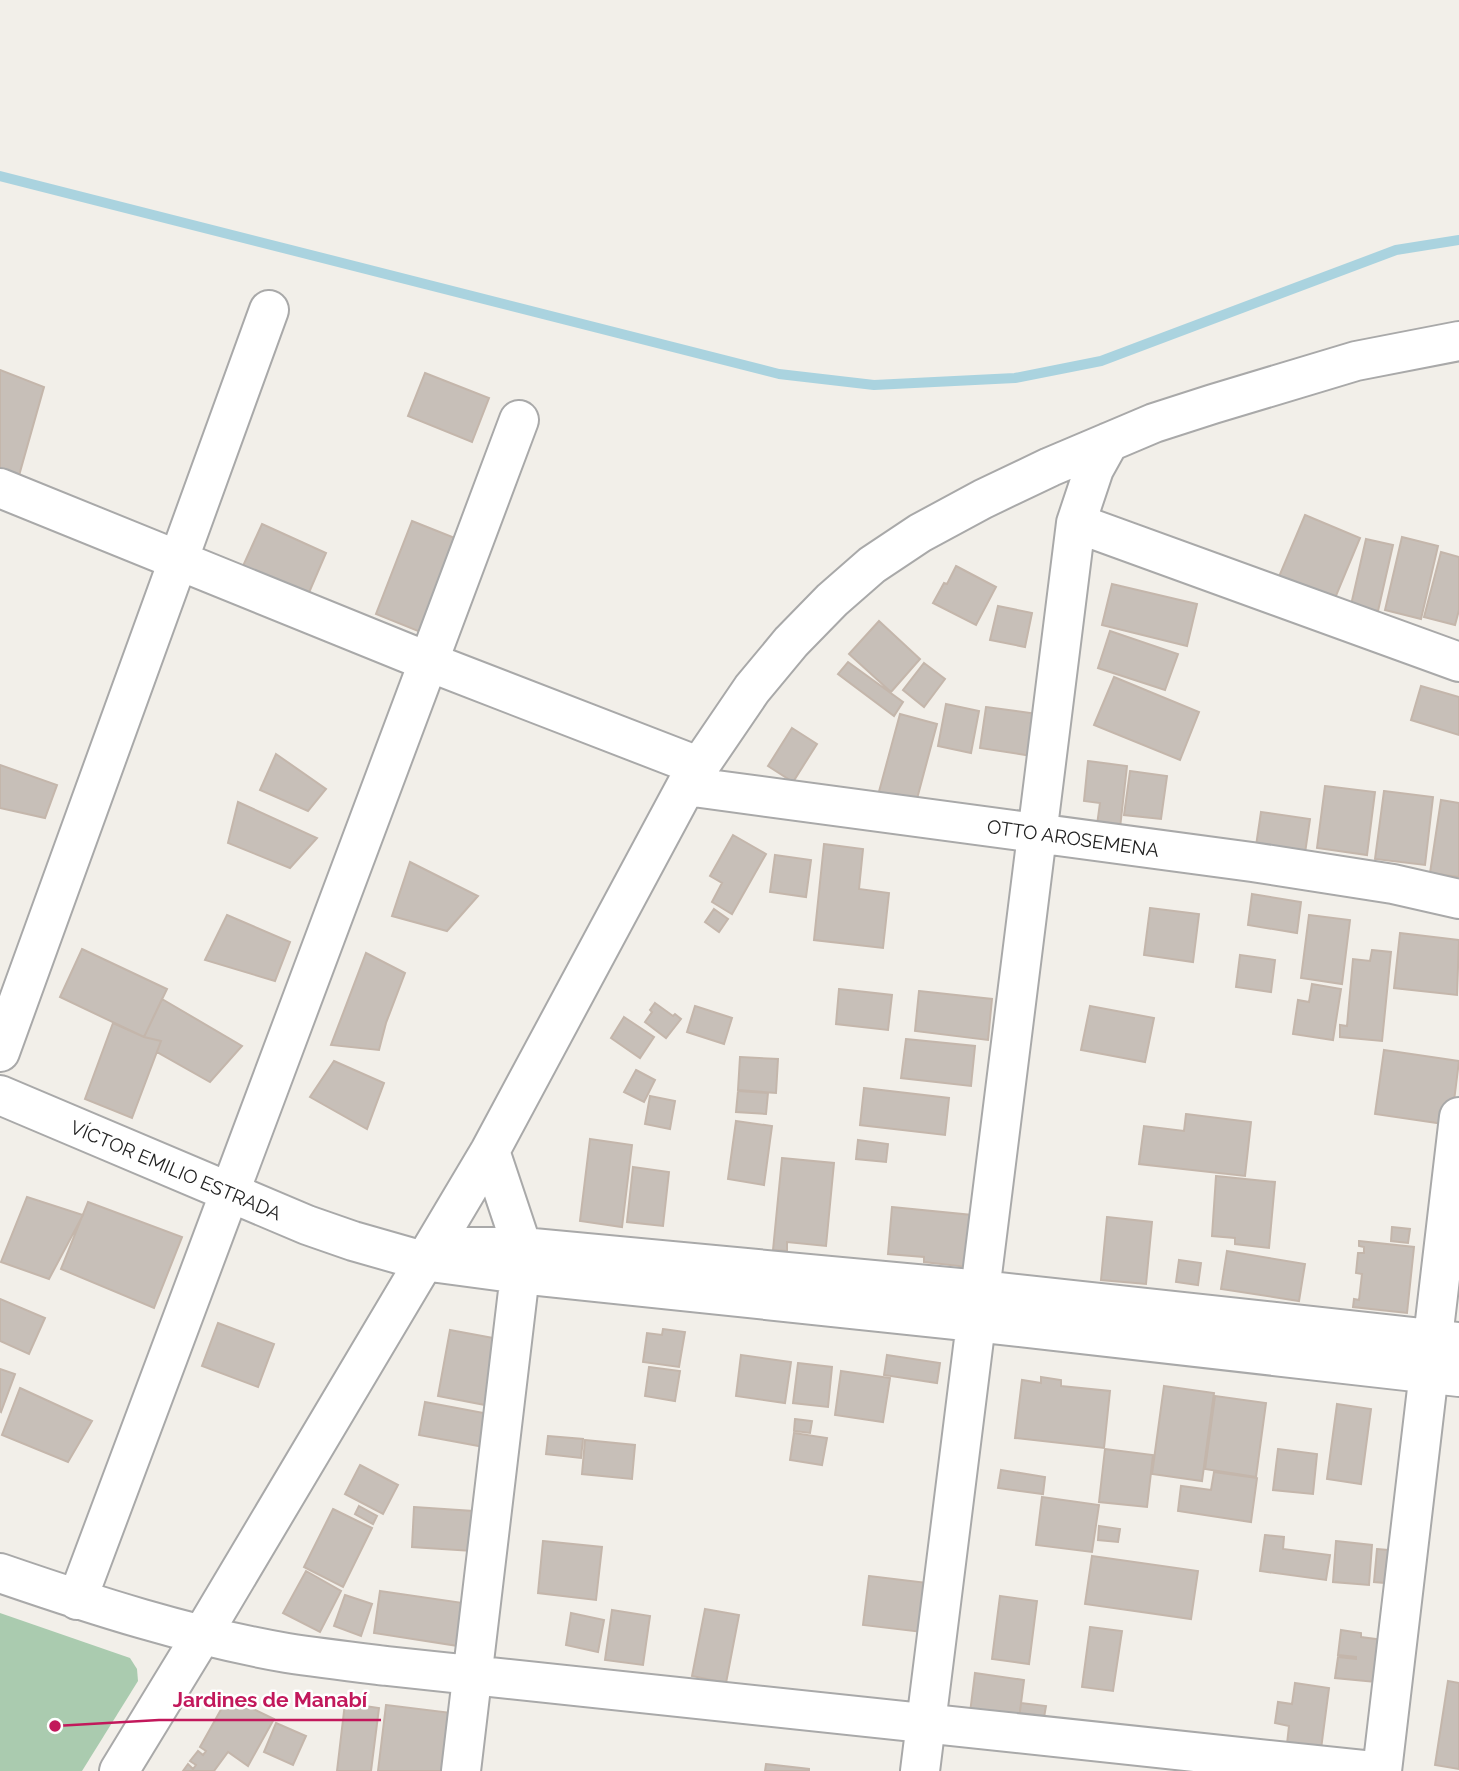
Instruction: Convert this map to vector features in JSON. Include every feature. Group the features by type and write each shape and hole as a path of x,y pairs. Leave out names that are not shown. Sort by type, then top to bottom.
{"street":[{"path":"0,1052 269,310"},
{"path":"119,1771 489,1151 692,776 752,689 791,642 832,600 872,565 920,533 982,499 1154,423 1356,361 1459,341"},
{"path":"77,1600 519,421"},
{"path":"920,1771 1076,523 1094,469 1109,442"},
{"name":"OTTO AROSEMENA","path":"0,488 429,662 692,776 1037,834 1380,881 1459,899"},
{"path":"1076,523 1459,662"},
{"name":"VÍCTOR EMILIO ESTRADA","path":"0,1095 228,1193 353,1241 400,1247 428,1254 978,1306 1444,1358"},
{"path":"1382,1771 1444,1358 1459,1117"},
{"path":"461,1771 521,1261 489,1151"},
{"path":"0,1573 77,1600 202,1635 286,1653 1373,1771"}],"green space":[{"path":"0,1613 130,1658 137,1669 138,1681 82,1771 0,1771"}],"building":[{"path":"0,370 44,387 18,479 0,471"},
{"path":"425,373 489,398 472,442 408,416"},
{"path":"1305,515 1360,538 1333,603 1278,579"},
{"path":"412,521 465,542 428,635 376,614"},
{"path":"262,524 326,553 308,595 243,566"},
{"path":"1402,537 1438,546 1421,619 1385,610"},
{"path":"1366,539 1393,545 1378,611 1351,605"},
{"path":"1441,552 1459,557 1459,610 1455,625 1424,617"},
{"path":"956,566 996,587 976,625 933,603"},
{"path":"1112,584 1197,604 1187,646 1102,625"},
{"path":"998,606 1032,613 1025,647 990,640"},
{"path":"879,621 920,659 891,692 849,654"},
{"path":"1110,631 1178,654 1165,690 1098,668"},
{"path":"848,662 903,702 894,716 838,674"},
{"path":"924,663 945,679 924,707 903,690"},
{"path":"1114,677 1199,712 1180,760 1094,725"},
{"path":"1421,686 1459,697 1459,735 1411,720"},
{"path":"946,704 979,711 971,753 938,746"},
{"path":"986,707 1038,714 1032,756 980,748"},
{"path":"900,714 937,724 914,810 877,799"},
{"path":"792,728 817,744 793,782 768,766"},
{"path":"276,754 326,789 308,811 260,790"},
{"path":"1088,761 1127,766 1120,828 1097,825 1100,803 1084,801"},
{"path":"0,765 57,785 45,818 0,808"},
{"path":"1130,771 1167,776 1161,819 1124,815"},
{"path":"1325,786 1375,792 1367,855 1317,848"},
{"path":"1384,791 1433,797 1425,865 1375,859"},
{"path":"1441,800 1459,803 1459,877 1430,873"},
{"path":"238,802 317,838 290,868 228,843"},
{"path":"1261,812 1310,819 1305,853 1256,846"},
{"path":"733,835 766,854 732,914 712,902 722,883 710,876"},
{"path":"824,844 863,849 859,889 889,893 883,948 814,940"},
{"path":"775,855 811,860 806,897 770,892"},
{"path":"410,862 478,896 447,931 392,916"},
{"path":"1252,894 1301,902 1297,933 1248,925"},
{"path":"1150,908 1199,914 1193,962 1144,955"},
{"path":"714,909 728,919 719,932 705,922"},
{"path":"227,915 290,942 275,981 205,960"},
{"path":"1309,915 1350,920 1342,984 1301,978"},
{"path":"1400,933 1459,940 1457,995 1394,988"},
{"path":"82,949 167,989 144,1037 60,997"},
{"path":"1372,950 1391,952 1382,1041 1340,1037 1340,1025 1347,1026 1353,959 1370,961"},
{"path":"366,953 405,973 379,1050 331,1045"},
{"path":"1240,955 1275,960 1271,992 1236,987"},
{"path":"1312,984 1341,989 1333,1040 1293,1034 1298,1000 1309,1002"},
{"path":"839,989 892,995 888,1030 836,1024"},
{"path":"919,991 992,999 988,1040 915,1031"},
{"path":"162,999 242,1046 210,1082 157,1052 161,1041 144,1037"},
{"path":"655,1003 681,1019 666,1038 645,1022"},
{"path":"695,1006 732,1018 724,1044 687,1032"},
{"path":"1090,1006 1154,1018 1145,1062 1081,1050"},
{"path":"624,1017 654,1037 640,1058 611,1038"},
{"path":"113,1023 144,1037 161,1041 132,1118 85,1099"},
{"path":"906,1039 975,1046 971,1086 901,1078"},
{"path":"1384,1050 1459,1061 1451,1125 1375,1114"},
{"path":"740,1057 778,1059 776,1093 738,1090"},
{"path":"334,1061 384,1083 367,1129 310,1097"},
{"path":"636,1070 655,1080 644,1102 624,1092"},
{"path":"864,1088 949,1098 945,1135 860,1125"},
{"path":"738,1091 768,1093 766,1114 736,1112"},
{"path":"650,1096 675,1101 670,1129 645,1124"},
{"path":"1186,1114 1251,1122 1245,1176 1139,1164 1144,1126 1184,1131"},
{"path":"736,1121 772,1126 764,1185 728,1179"},
{"path":"590,1139 632,1145 622,1227 580,1221"},
{"path":"858,1140 888,1144 886,1162 856,1159"},
{"path":"782,1158 834,1163 826,1246 787,1242 787,1251 773,1250"},
{"path":"633,1167 669,1172 663,1226 627,1222"},
{"path":"1216,1176 1275,1182 1269,1248 1235,1244 1235,1238 1212,1236"},
{"path":"27,1197 83,1215 49,1279 1,1262"},
{"path":"88,1202 182,1237 154,1308 61,1269"},
{"path":"892,1207 972,1215 967,1267 924,1262 924,1257 888,1254"},
{"path":"1107,1217 1152,1222 1146,1284 1101,1280"},
{"path":"1392,1227 1410,1229 1408,1243 1391,1241"},
{"path":"1359,1241 1414,1247 1407,1313 1353,1307 1354,1299 1359,1300 1362,1274 1356,1273 1358,1253 1364,1253 1364,1247 1359,1246"},
{"path":"1227,1251 1305,1264 1299,1301 1221,1289"},
{"path":"1179,1260 1201,1263 1198,1285 1176,1282"},
{"path":"0,1299 45,1318 29,1354 0,1341"},
{"path":"218,1323 274,1344 258,1387 202,1366"},
{"path":"663,1329 685,1332 679,1367 643,1362 647,1333 662,1335"},
{"path":"450,1330 504,1340 491,1370 485,1405 438,1396"},
{"path":"741,1355 791,1362 785,1403 736,1396"},
{"path":"887,1355 940,1363 937,1383 884,1375"},
{"path":"798,1363 832,1367 828,1407 793,1403"},
{"path":"649,1367 680,1371 675,1401 645,1396"},
{"path":"0,1369 15,1374 1,1412 0,1411"},
{"path":"841,1371 890,1378 883,1422 835,1415"},
{"path":"1041,1377 1061,1380 1061,1386 1110,1391 1104,1448 1015,1438 1022,1380 1041,1383"},
{"path":"1164,1386 1214,1393 1202,1481 1152,1474"},
{"path":"20,1388 92,1421 68,1462 2,1435"},
{"path":"1215,1396 1266,1403 1256,1477 1205,1469"},
{"path":"425,1402 489,1414 484,1447 419,1435"},
{"path":"1337,1404 1371,1409 1361,1484 1327,1479"},
{"path":"795,1419 812,1421 810,1433 794,1431"},
{"path":"794,1433 827,1438 822,1465 790,1460"},
{"path":"548,1436 583,1439 581,1458 546,1454"},
{"path":"585,1440 635,1445 632,1479 582,1474"},
{"path":"1105,1449 1153,1455 1147,1507 1099,1502"},
{"path":"1278,1449 1317,1454 1313,1494 1273,1490"},
{"path":"360,1465 398,1485 383,1514 345,1494"},
{"path":"1001,1470 1045,1477 1043,1494 998,1488"},
{"path":"1214,1472 1257,1478 1251,1522 1178,1511 1181,1486 1211,1490"},
{"path":"1042,1497 1099,1505 1092,1552 1036,1545"},
{"path":"359,1506 377,1516 373,1524 355,1514"},
{"path":"414,1507 473,1511 472,1551 412,1547"},
{"path":"333,1509 372,1528 343,1587 304,1567"},
{"path":"1099,1526 1120,1529 1118,1542 1098,1540"},
{"path":"1265,1535 1284,1537 1283,1549 1330,1555 1326,1580 1260,1571"},
{"path":"543,1541 602,1547 596,1600 538,1593"},
{"path":"1336,1541 1372,1545 1369,1585 1333,1582"},
{"path":"1377,1549 1399,1551 1396,1584 1374,1582"},
{"path":"1092,1556 1198,1571 1191,1619 1085,1604"},
{"path":"306,1571 341,1591 320,1632 283,1613"},
{"path":"869,1576 928,1583 922,1632 863,1625"},
{"path":"380,1591 463,1603 458,1646 374,1633"},
{"path":"345,1595 372,1604 361,1636 334,1626"},
{"path":"1000,1596 1037,1601 1029,1664 992,1659"},
{"path":"705,1609 739,1615 726,1683 692,1676"},
{"path":"612,1610 650,1616 643,1665 605,1660"},
{"path":"571,1613 604,1620 598,1652 566,1645"},
{"path":"1090,1627 1122,1631 1113,1691 1082,1687"},
{"path":"1341,1630 1361,1633 1361,1637 1392,1641 1386,1683 1335,1678 1338,1657 1356,1659 1338,1655"},
{"path":"975,1673 1024,1680 1019,1719 970,1713"},
{"path":"1448,1681 1459,1683 1459,1769 1435,1765"},
{"path":"1295,1683 1329,1688 1321,1749 1287,1744 1289,1726 1275,1723 1278,1702 1292,1704"},
{"path":"228,1697 274,1719 248,1766 228,1752 214,1771 183,1771 188,1764 193,1769 196,1765 190,1761 198,1751 203,1755 206,1751 200,1747"},
{"path":"345,1703 379,1708 371,1771 337,1771"},
{"path":"1021,1703 1046,1706 1043,1723 1019,1719"},
{"path":"386,1705 452,1713 445,1771 378,1771"},
{"path":"276,1723 306,1736 293,1765 264,1752"},
{"path":"766,1764 809,1769 809,1771 765,1771"}],"waterway":[{"path":"0,176 779,374 874,385 1015,378 1101,361 1396,250 1459,240"}],"place":[{"name":"Jardines de Manabí","path":"55,1726"}]}
